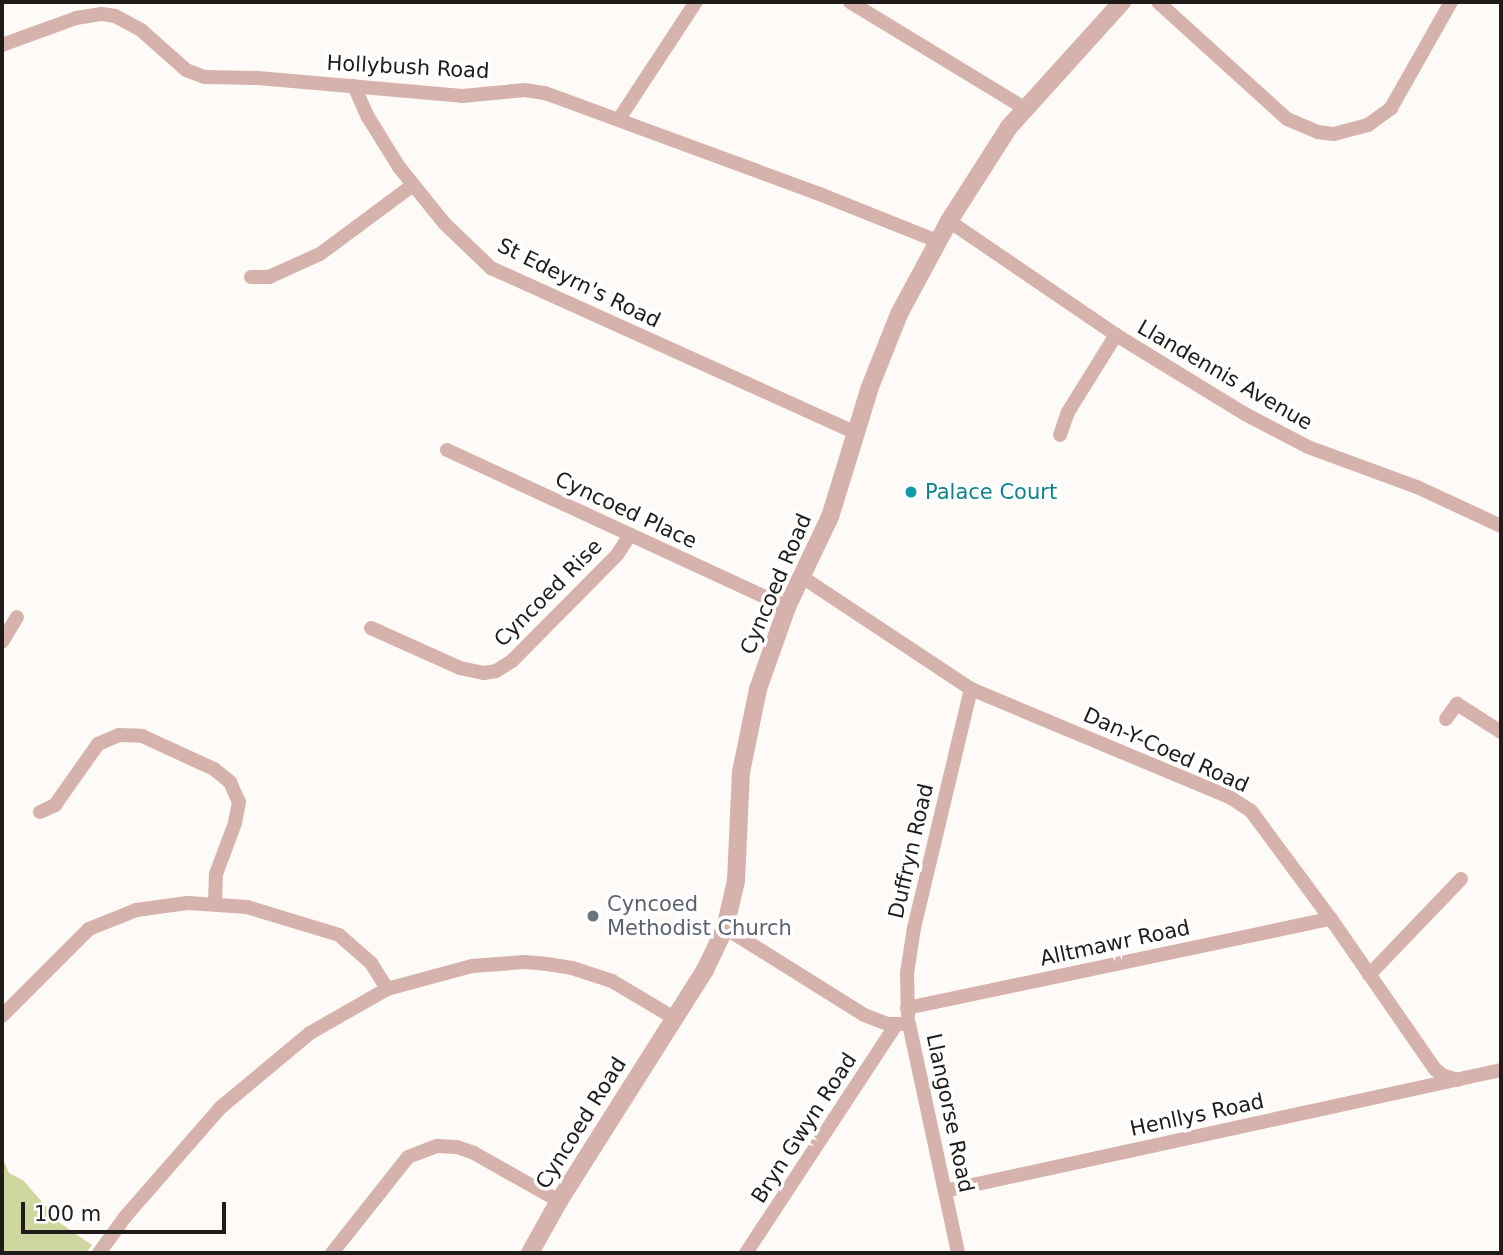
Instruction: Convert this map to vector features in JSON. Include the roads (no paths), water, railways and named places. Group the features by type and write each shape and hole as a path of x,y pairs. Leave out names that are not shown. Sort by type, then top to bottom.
{"street":[{"path":"850,2 1024,108"},
{"name":"Cyncoed Road","path":"530,1253 559,1201 713,956 725,928 736,881 738,797 745,745 758,689 787,607 834,506 877,365 899,314 937,241 991,153 1024,108 1122,2"},
{"path":"1158,2 1287,119 1317,132 1334,134 1368,125 1391,108 1451,2"},
{"path":"619,119 692,3"},
{"name":"Hollybush Road","path":"2,45 76,18 103,13 115,16 141,30 195,75 462,96 535,91 619,119 937,241"},
{"name":"St Edeyrn's Road","path":"354,86 377,135 413,185 445,224 480,259 503,275 856,433"},
{"path":"251,277 269,278 320,254 413,185"},
{"name":"Llandennis Avenue","path":"949,221 1116,335 1207,393 1281,435 1417,487 1501,526"},
{"path":"1060,435 1068,412 1116,335"},
{"name":"Cyncoed Place","path":"447,450 787,607"},
{"name":"Cyncoed Rise","path":"371,628 460,668 484,673 496,671 512,661 608,565 630,535"},
{"name":"Dan-Y-Coed Road","path":"802,577 971,689 1231,798 1251,811 1436,1069 1442,1075 1457,1080"},
{"path":"2,642 17,617"},
{"name":"Duffryn Road","path":"903,1024 907,1008 907,973 914,928 971,689"},
{"path":"1446,719 1457,704 1501,732"},
{"path":"40,812 55,804 98,744 119,735 142,736 214,769 230,782 239,802 236,823 219,862 215,902"},
{"path":"1369,975 1461,879"},
{"path":"2,1016 76,939 89,929 136,910 215,902 276,914 339,935 371,963 387,989"},
{"name":"Alltmawr Road","path":"907,1008 1331,919"},
{"name":"Llangorse Road","path":"725,928 864,1015 903,1024 958,1253"},
{"path":"99,1253 125,1217 220,1108 310,1034 344,1011 387,989 472,966 525,962 547,964 572,968 612,981 674,1018"},
{"name":"Bryn Gwyn Road","path":"746,1253 903,1024"},
{"path":"1457,1080 1501,1070"},
{"name":"Henllys Road","path":"945,1191 1457,1080"},
{"path":"332,1253 408,1157 437,1146 457,1147 474,1153 559,1201"}],"place":[{"name":"Palace Court","path":"911,492"},
{"name":"Cyncoed Methodist Church","path":"593,916"}]}
